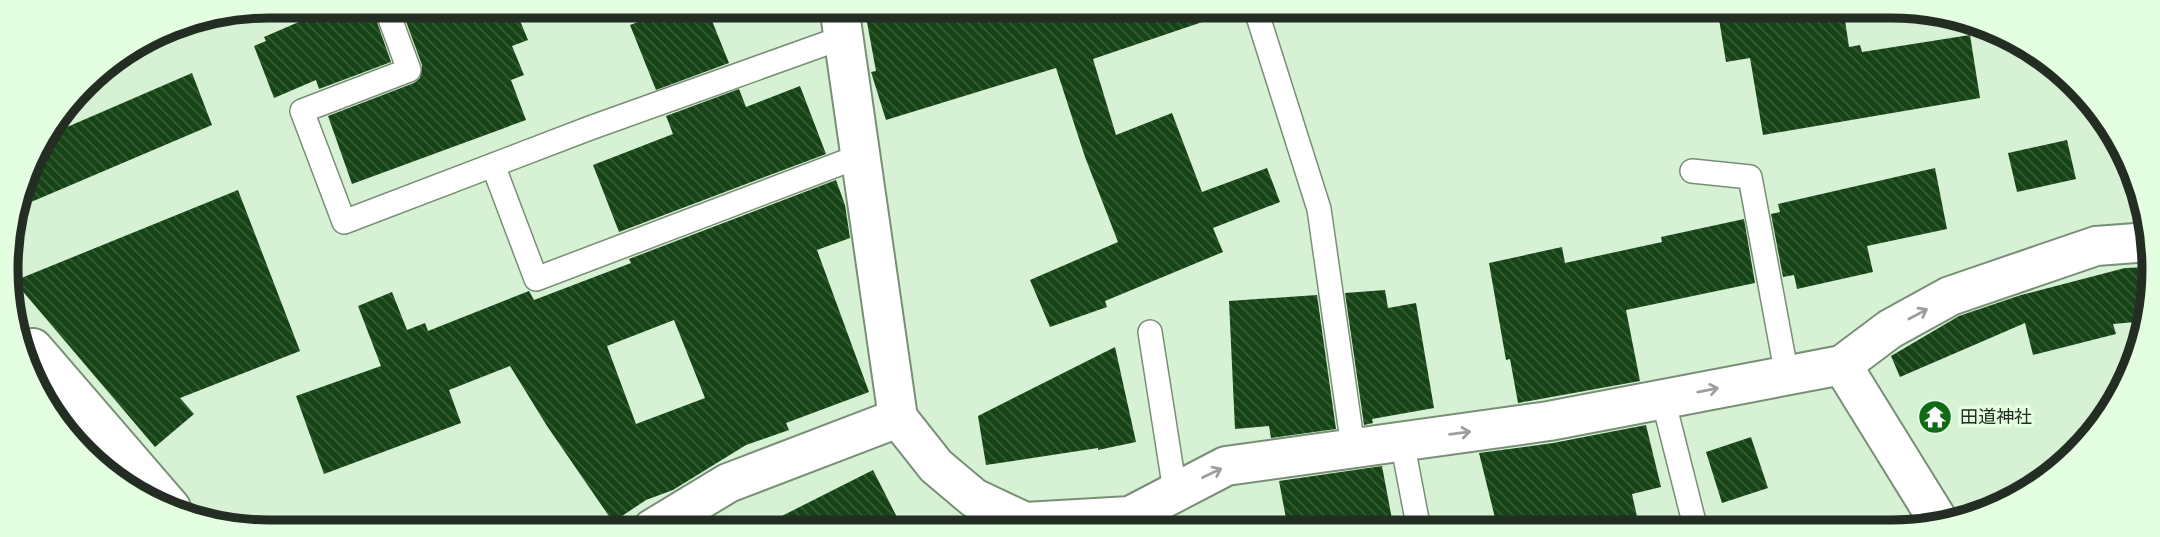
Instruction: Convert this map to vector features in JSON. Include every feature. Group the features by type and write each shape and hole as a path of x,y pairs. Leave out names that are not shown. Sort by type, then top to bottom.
{"street":[{"path":"842,22 898,418 936,466 974,498 1021,520"},
{"path":"1132,520 1175,491 1226,466 1549,421 1842,365 1890,329 1950,296 2096,246 2141,243"},
{"path":"31,350 33,348 160,495"},
{"path":"1842,365 1935,516"},
{"path":"668,520 728,483 898,418"}],"lane":[{"path":"390,18 409,70 302,111 344,222 493,165 842,22"},
{"path":"1258,18 1319,209 1353,447"},
{"path":"493,165 536,279 860,156"},
{"path":"1692,171 1750,177 1787,376"},
{"path":"1150,332 1175,491"},
{"path":"1663,399 1693,520"},
{"path":"1402,441 1417,520"}],"building":[{"path":"308,18 376,18 391,62 319,89 316,80 274,98 254,46 266,41 264,37"},
{"path":"405,18 519,18 528,40 512,46 524,75 511,80 526,120 352,184 328,116 414,83 420,78 422,65"},
{"path":"648,18 711,18 729,63 656,90 630,25"},
{"path":"866,18 1214,18 1093,59 1116,135 1172,113 1202,192 1267,168 1280,202 1213,228 1223,252 1105,301 1107,307 1050,327 1030,280 1118,242 1085,157 1056,68 886,120 871,72 876,71"},
{"path":"1719,18 1845,18 1849,47 1860,45 1862,52 1970,35 1980,98 1763,135 1750,58 1726,62"},
{"path":"192,73 212,125 26,204 43,157 59,130"},
{"path":"800,86 826,154 619,232 593,165 673,134 666,116 739,89 746,107"},
{"path":"2067,140 2076,179 2017,192 2008,153"},
{"path":"1935,168 1947,229 1867,246 1873,272 1797,289 1794,275 1783,277 1771,214 1780,212 1778,204"},
{"path":"836,180 845,205 850,238 817,250 869,392 786,423 789,430 746,445 673,490 646,500 616,520 612,520 547,426 510,366 449,390 461,423 324,474 296,396 381,366 358,306 392,292 407,330 425,323 428,331 529,291 534,300 631,263 629,259","holes":["674,320 705,398 636,424 607,346"]},
{"path":"238,190 300,351 180,398 194,414 155,447 18,286 18,279"},
{"path":"1744,219 1755,283 1626,310 1640,381 1518,403 1510,359 1506,360 1489,263 1562,247 1565,263 1662,242 1661,237"},
{"path":"2142,267 2138,317 2137,322 2113,324 2116,334 2033,355 2025,323 1900,377 1891,356 1959,316 2021,295 2125,268"},
{"path":"1385,290 1388,308 1416,303 1434,408 1372,419 1373,423 1364,425 1345,293"},
{"path":"1317,295 1336,429 1271,438 1269,426 1235,429 1229,301"},
{"path":"1115,347 1136,442 1098,450 986,465 978,416"},
{"path":"1646,425 1661,487 1632,494 1638,520 1496,520 1479,453 1553,443"},
{"path":"1751,437 1768,488 1722,503 1706,452"},
{"path":"1382,466 1392,520 1286,520 1279,481"},
{"path":"873,470 898,520 774,520"}],"place":[{"name":"田道神社","path":"1935,417"}]}
